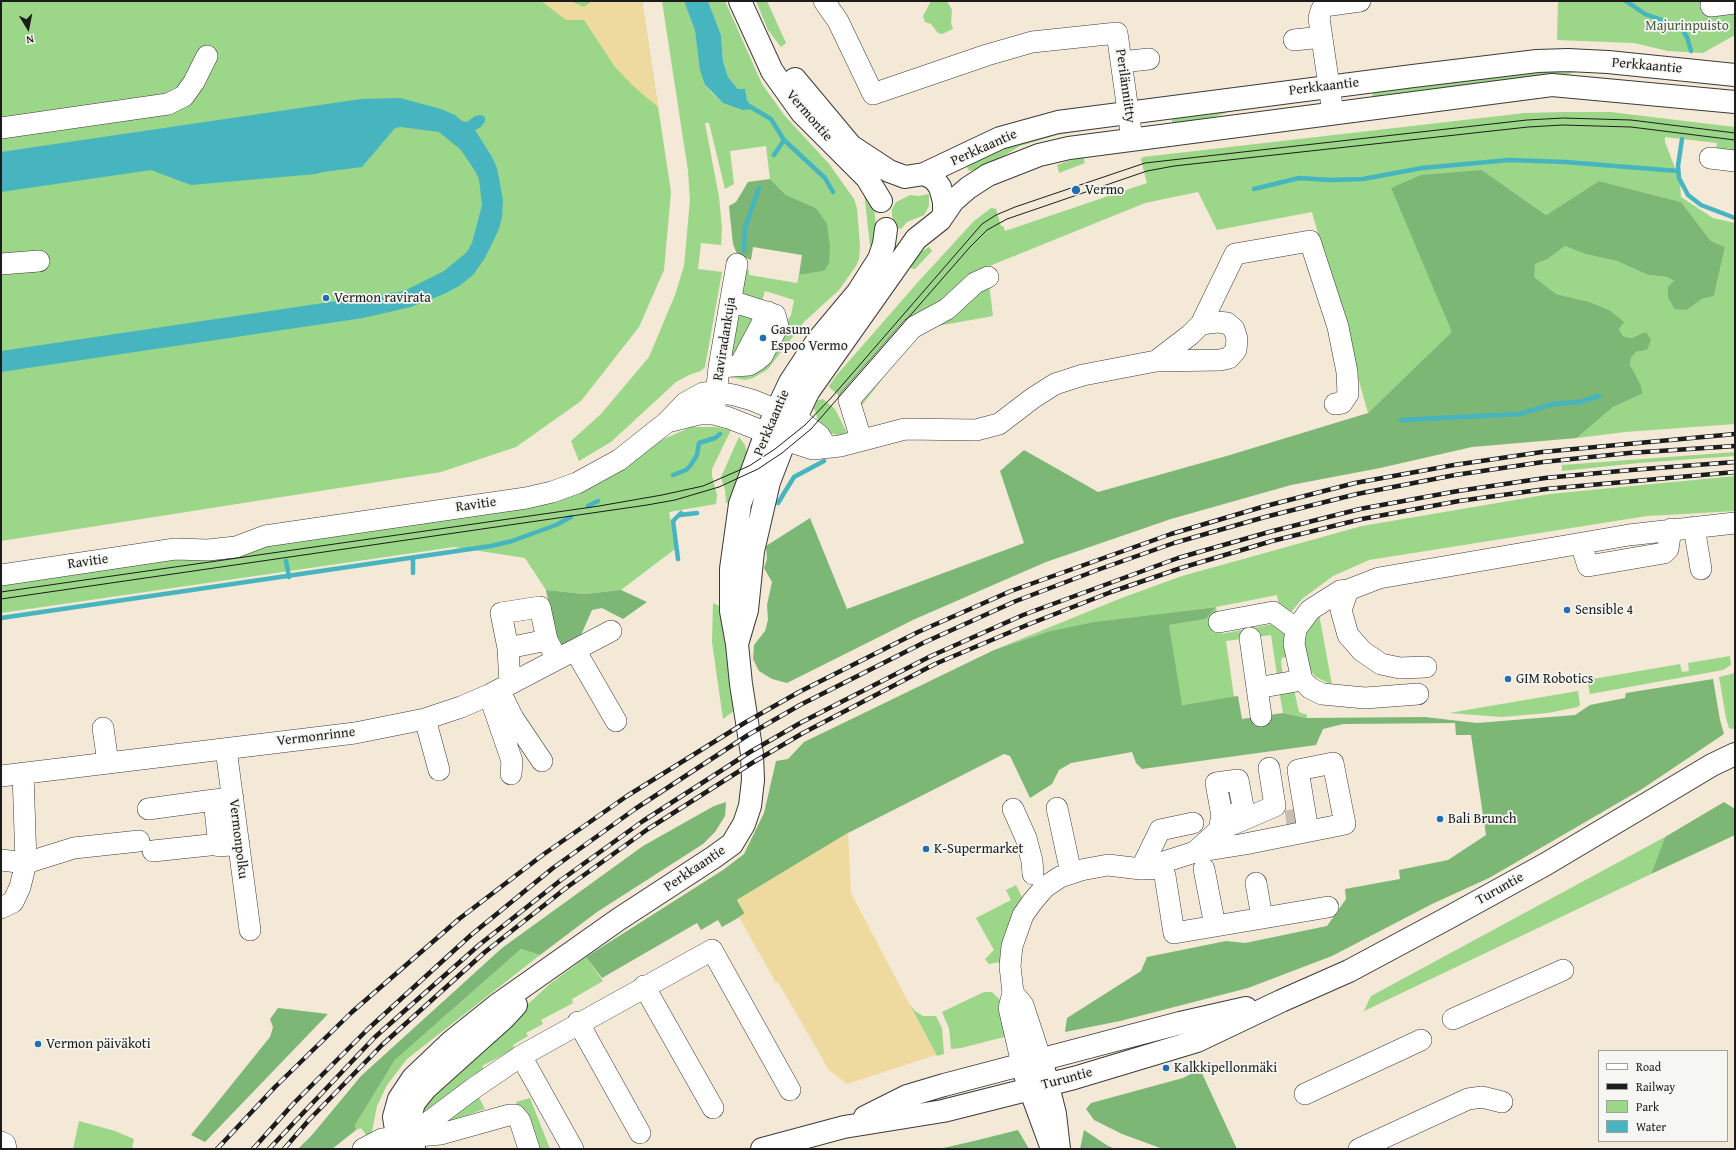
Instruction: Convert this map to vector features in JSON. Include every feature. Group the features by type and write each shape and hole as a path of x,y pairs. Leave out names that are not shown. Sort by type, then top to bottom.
{"main road":[{"name":"Vermontie","path":"740,1 776,77 802,113 867,178 881,201"},
{"name":"Vermontie","path":"753,1 766,32 783,62 818,108 850,146 889,171 915,176"},
{"name":"Perkkaantie","path":"915,176 1000,138 1058,122 1537,61 1608,62 1735,75"},
{"name":"Perkkaantie","path":"944,213 953,201 968,188 988,175 1013,164 1039,155 1069,148 1132,139 1552,85 1735,102"},
{"path":"915,176 934,179 940,187 944,202 944,213 940,220 916,239 902,239 892,235 886,229 882,218 881,201 889,191 915,176"},
{"name":"Perkkaantie","path":"776,436 776,410 795,372 817,341 858,292 879,259 884,244 886,229"},
{"name":"Perkkaantie","path":"405,1143 394,1117 399,1099 413,1078 452,1041 497,1004 549,969 619,918 732,844 744,824 750,806 753,780 752,754 741,684 738,644 731,611 731,569 740,504 776,436 796,418 816,379 916,239"},
{"name":"Turuntie","path":"1712,765 1735,748"},
{"name":"Turuntie","path":"762,1149 844,1127 943,1110 1039,1087 1152,1056 1197,1041 1349,971 1546,864 1712,765 1735,754"},
{"name":"Turuntie","path":"844,1127 907,1096 1180,1023 1281,1001"},
{"path":"1031,1062 1039,1087 1052,1149"},
{"path":"1039,1087 1055,1114 1059,1149"}],"street":[{"name":"Perilänniitty","path":"824,1 838,21 873,94 987,55 1032,42 1117,33 1132,139"},
{"path":"1333,113 1319,18 1324,6 1360,1"},
{"path":"1712,6 1735,2"},
{"path":"1294,40 1322,37"},
{"path":"1,128 168,104 184,96 194,82 207,56"},
{"path":"1122,62 1149,59"},
{"path":"1710,158 1735,161"},
{"path":"1156,361 1190,335 1201,324 1235,254 1310,242 1338,328 1346,372 1348,394 1342,403 1335,404"},
{"path":"1,264 39,261"},
{"name":"Raviradankuja","path":"714,414 719,367 736,264"},
{"path":"861,439 849,400 912,328 946,309 975,283 988,277"},
{"path":"719,367 740,365 768,312 731,301"},
{"name":"Ravitie","path":"667,422 699,414 714,414 729,418 813,449 826,446 840,446 861,439 905,429 976,430 992,426 1006,420 1033,398 1055,384 1083,375 1156,361 1220,360 1229,358 1236,350 1237,339 1234,329 1227,323 1201,324"},
{"name":"Ravitie","path":"1,574 175,549 208,550 236,546 266,536 526,498 552,492 577,483 606,468 639,445 667,422 684,403 704,394 716,392 752,400 796,418 819,435 826,446"},
{"path":"1418,694 1365,698 1322,694 1310,688 1302,680 1294,644 1296,629 1310,610 1340,591 1348,590 1379,578 1671,529 1735,524"},
{"path":"1694,527 1701,570"},
{"path":"1348,590 1341,610 1348,635 1362,651 1381,664 1400,668 1426,667"},
{"path":"511,774 512,761 500,690 508,648 501,613 540,607 547,640 566,654 616,721"},
{"path":"1219,622 1273,612 1296,629"},
{"name":"Vermonrinne","path":"1,776 376,730 425,719 461,707 500,690 611,631"},
{"path":"1250,638 1261,716"},
{"path":"508,648 547,640"},
{"path":"1257,688 1302,680"},
{"path":"500,690 513,718 542,761"},
{"path":"425,719 439,770"},
{"path":"103,728 108,763"},
{"name":"Vermonpolku","path":"226,749 224,799 229,844 250,930"},
{"path":"1215,926 1200,861 1221,823 1275,806 1269,768"},
{"path":"1,908 13,902 20,887 26,863 23,773"},
{"path":"148,809 224,799"},
{"path":"1057,808 1071,873"},
{"path":"1013,809 1026,838 1032,861 1032,874"},
{"path":"1200,861 1261,825 1286,821"},
{"path":"1141,869 1160,830 1194,823"},
{"path":"1141,869 1160,864 1200,861 1308,831"},
{"path":"1,860 26,863 74,848 229,844"},
{"path":"1031,1062 1009,1008 1013,993 1010,966 1012,946 1023,915 1045,887 1071,873 1108,865 1141,869 1161,868 1165,876 1174,933 1328,907"},
{"path":"1256,883 1262,918"},
{"path":"405,1143 474,1088 521,1056 578,1022 712,950 790,1090"},
{"path":"1453,1019 1563,970"},
{"path":"644,986 713,1108"},
{"path":"578,1022 640,1133"},
{"path":"1304,1094 1421,1040"},
{"path":"521,1056 573,1149"},
{"path":"1359,1149 1468,1100 1482,1097 1502,1102"},
{"path":"363,1149 375,1141 405,1143 509,1115 515,1115 520,1121 529,1149"},
{"path":"1,1142 5,1144 6,1149"}],"green space":[{"name":"Vermon ravirata","path":"1,1 642,1 671,192 664,270 639,327 581,401 516,447 441,472 1,541"},
{"path":"662,1 684,1 695,31 701,70 705,85 711,92 723,103 753,107 747,100 745,90 738,89 728,77 723,61 721,35 708,1 725,1 762,84 785,116 830,165 854,199 857,208 860,247 859,259 856,266 839,290 804,322 768,369 753,378 745,380 729,377 729,375 760,365 791,315 794,300 765,291 762,301 741,299 743,273 749,269 749,275 797,283 799,275 824,271 816,208 786,195 770,179 766,146 730,151 734,184 725,189 709,123 705,123 719,197 722,228 721,245 701,243 698,269 722,272 705,367 701,371 676,382 611,442 579,461 571,441 601,414 649,357 675,295 684,266 690,200 688,171"},
{"path":"756,1 767,1 786,43 781,47 768,30"},
{"path":"931,1 947,1 952,10 951,23 953,29 942,34 938,33 931,24 925,22 923,16"},
{"name":"Majurinpuisto","path":"1558,1 1735,1 1735,35 1703,53 1668,51 1634,43 1557,40"},
{"path":"1551,68 1645,76 1578,72 1549,78 1373,100 1372,89"},
{"path":"1301,99 1302,102 1232,111 1204,120 1173,126 1171,115"},
{"path":"1610,112 1735,127 1735,152 1716,149 1717,143 1665,137 1665,142 1680,181 1681,197 1713,218 1735,223 1735,424 1625,432 1577,438 1613,407 1642,394 1630,365 1631,358 1636,352 1647,350 1638,335 1631,338 1623,336 1609,310 1590,302 1556,294 1533,277 1535,264 1548,259 1565,246 1585,254 1617,261 1648,275 1667,277 1674,281 1687,310 1702,299 1714,296 1725,247 1711,241 1681,202 1599,181 1546,215 1482,170 1391,188 1453,332 1368,413 1312,212 1217,230 1198,192 1145,203 987,267 993,316 921,329 859,409 843,399 829,386 918,282 974,221 991,208 997,209 996,210 1001,226 1003,226 1005,231 1147,183 1141,160 1139,161 1143,157 1525,113"},
{"path":"1097,124 1098,128 1057,135 1020,146 984,168 969,171 967,167 977,159 1019,142"},
{"path":"1083,156 1085,163 1059,173 1057,165"},
{"path":"1482,170 1546,215 1599,181 1681,202 1711,241 1725,247 1714,296 1702,299 1687,310 1675,309 1668,298 1668,287 1674,281 1667,277 1648,275 1617,261 1585,254 1565,246 1548,259 1535,264 1534,277 1556,294 1590,302 1609,310 1624,322 1619,329 1623,336 1631,338 1646,332 1651,340 1647,350 1636,352 1631,358 1630,365 1641,386 1642,394 1613,407 1577,438 1472,447 1380,468 1291,485 1171,519 1046,562 915,619 787,683 772,679 759,671 753,659 754,645 765,631 768,620 767,605 772,582 764,568 767,559 766,546 810,518 847,609 1024,543 1000,471 1024,450 1098,492 1230,455 1368,413 1452,332 1391,188 1421,175"},
{"path":"770,179 786,195 816,208 827,224 830,247 829,263 824,271 799,275 802,255 753,247 751,260 737,254 733,244 729,206 736,202 748,182"},
{"path":"864,192 874,206 876,227 872,252 870,245"},
{"path":"929,194 929,206 924,215 907,222 901,229 898,228 892,216 892,209 896,202 910,195 919,196"},
{"path":"929,247 932,251 915,269 906,267 918,253"},
{"path":"738,311 755,319 741,353 729,358"},
{"path":"823,399 835,409 847,433 838,435 826,432 818,421 815,410 813,409 813,401"},
{"path":"691,427 716,427 731,430 712,469 712,476 717,495 716,504 669,512 675,549 621,590 584,594 546,590 525,558 454,547 1,613 1,582 529,505"},
{"path":"739,437 745,445 749,460 733,504 726,503 725,490 721,477"},
{"path":"1735,452 1735,456 1639,463 1562,471 1562,465"},
{"path":"1735,476 1735,511 1647,516 1369,560 1333,576 1302,599 1287,617 1280,611 1277,595 1216,607 1221,634 1273,624 1282,627 1287,637 1286,657 1282,658 1281,661 1283,677 1278,681 1271,635 1226,641 1234,697 1181,705 1169,625 1206,619 1215,607 1093,622 1050,631 994,650 1119,599 1182,576 1362,526 1550,494"},
{"path":"546,590 584,594 621,590 647,602 623,619 602,608 592,610 581,635 558,647"},
{"path":"713,603 721,607 725,621 728,669 734,711 723,719 712,642"},
{"path":"1216,607 1206,619 1169,625 1182,705 1238,696 1242,719 1283,713 1307,718 1425,717 1477,723 1575,715 1590,705 1625,698 1626,693 1713,679 1724,734 1642,789 1489,878 1432,904 1332,956 1248,988 1120,1021 1065,1032 1067,1018 1141,971 1147,957 1226,941 1245,943 1327,926 1346,899 1345,889 1400,879 1399,870 1448,860 1486,835 1471,735 1456,735 1455,723 1343,724 1323,729 1316,745 1142,769 1136,763 1132,752 1071,763 1059,770 1052,784 1030,798 1010,756 1004,754 848,833 737,900 745,914 722,927 718,920 701,930 697,923 602,978 586,957 723,870 744,854 764,813 776,761 788,759 804,742 994,650 1050,631 1093,622"},
{"path":"1319,614 1332,685 1316,677 1303,662 1306,626"},
{"path":"1730,656 1731,665 1723,670 1590,694 1587,680 1680,664 1682,672 1689,671 1688,663"},
{"path":"1735,673 1735,728 1732,729 1729,728 1726,718 1719,677"},
{"path":"1279,690 1294,690 1299,712 1307,715 1307,718 1283,713"},
{"path":"1578,691 1580,705 1578,707 1548,713 1502,717 1449,713"},
{"path":"726,802 725,816 715,832 703,844 597,912 540,955 521,949 395,1060 355,1125 356,1130 332,1149 298,1149 312,1135 361,1076 502,948 643,846 714,806"},
{"path":"1724,802 1735,809 1735,835 1651,874 1665,837"},
{"path":"1665,837 1651,874 1364,1011 1371,996"},
{"path":"1016,885 1023,899 1015,911 1004,935 1000,962 989,964 985,959 994,950 976,918 1011,900 1006,890"},
{"path":"521,949 540,955 407,1059 387,1085 377,1106 372,1132 367,1136 361,1128 356,1130 355,1125 395,1060"},
{"path":"586,957 603,981 572,999 573,1003 541,1020 543,1024 526,1033 528,1036 513,1045 514,1049 482,1066 484,1069 468,1078 469,1081 425,1113 423,1109 428,1095 551,983"},
{"path":"984,992 992,992 1000,1000 1008,1036 961,1048 951,1049 949,1028 942,1012"},
{"path":"910,1005 915,1011 923,1016 936,1016 942,1028 944,1054 937,1056"},
{"path":"278,1008 328,1014 205,1142 191,1135 270,1037 273,1027 270,1019"},
{"path":"1200,1069 1237,1149 1163,1149 1122,1134 1094,1120 1086,1109 1091,1103 1183,1078"},
{"path":"477,1094 485,1109 443,1123"},
{"path":"530,1098 550,1149 530,1149 516,1102"},
{"path":"79,1121 115,1131 134,1139 132,1149 73,1149"},
{"path":"1018,1130 1029,1149 939,1149 974,1141"},
{"path":"1084,1130 1108,1146 1115,1149 1080,1149"}],"sand":[{"path":"541,1 570,1 584,7 592,1 642,1 658,107 633,86 615,67 584,20 566,20"},
{"path":"848,833 851,893 936,1055 847,1084 829,1070 778,982 776,983 739,917 745,913 737,900"}],"water":[{"path":"684,1 708,1 721,35 723,61 728,77 738,89 745,89 747,100 754,109 743,110 723,103 705,85 700,70 695,31"},
{"path":"400,98 441,109 455,115 462,121 467,122 475,116 481,115 485,117 485,121 481,127 475,130 497,168 503,200 502,217 499,229 485,258 473,275 459,286 444,294 411,307 363,318 1,372 1,351 404,291 444,271 467,252 472,243 482,205 479,179 461,150 439,132 401,127 395,128 362,167 316,174 191,185 151,170 1,192 1,152 361,99"}],"waterway":[{"path":"1626,1 1645,14 1673,24 1682,29 1687,37 1691,51"},
{"path":"749,106 771,119 784,140 825,178 833,192"},
{"path":"1682,139 1678,166 1679,178 1688,195 1701,205 1735,218"},
{"path":"774,155 784,140"},
{"path":"1254,189 1299,178 1329,180 1363,179 1422,168 1509,160 1565,162 1678,171"},
{"path":"744,251 745,228 759,188"},
{"path":"1401,420 1520,414 1553,404 1580,402 1599,396"},
{"path":"673,475 686,470 690,466 697,455 699,443 715,438 720,434"},
{"path":"778,503 794,477 824,461"},
{"path":"588,506 598,501"},
{"path":"678,559 673,521 681,513"},
{"path":"680,515 697,513"},
{"path":"1,618 491,546 512,541 556,525 571,517"},
{"path":"413,558 413,573"},
{"path":"286,561 289,577"}],"tunnel":[{"path":"1286,821 1300,819"}],"tram line":[{"path":"1,592 599,506 703,486 749,466 775,449 805,425 831,398 982,224 996,215 1015,207 1145,163 1527,120 1563,118 1631,120 1735,133"},
{"path":"1,599 647,505 675,500 719,487 758,469 782,453 811,429 970,247 987,230 1007,219 1147,171 1174,166 1528,127 1563,125 1631,127 1735,140"}],"railway":[{"path":"217,1149 275,1087 352,1012 459,919 544,854 627,796 746,722 799,692 918,632 1011,591 1171,534 1262,507 1355,483 1454,465 1542,452 1735,434"},
{"path":"253,1149 293,1104 368,1029 471,935 553,868 635,809 748,735 800,705 923,643 1016,601 1174,543 1265,517 1357,494 1455,475 1543,462 1629,453 1735,446"},
{"path":"269,1149 375,1037 479,945 561,880 643,821 750,752 802,722 931,656 1023,615 1178,558 1269,532 1360,509 1458,491 1545,478 1735,462"},
{"path":"284,1149 309,1120 382,1045 485,952 566,888 648,829 752,763 803,733 935,664 1027,625 1111,592 1181,568 1272,541 1362,519 1459,501 1546,489 1735,472"}],"place":[{"name":"Vermo","path":"1076,190"},
{"name":"Vermon ravirata","path":"326,298"},
{"name":"Gasum Espoo Vermo","path":"763,338"},
{"name":"Sensible 4","path":"1567,610"},
{"name":"GIM Robotics","path":"1508,679"},
{"name":"Bali Brunch","path":"1440,819"},
{"name":"K-Supermarket","path":"926,849"},
{"name":"Vermon päiväkoti","path":"38,1044"},
{"name":"Kalkkipellonmäki","path":"1166,1068"}]}
